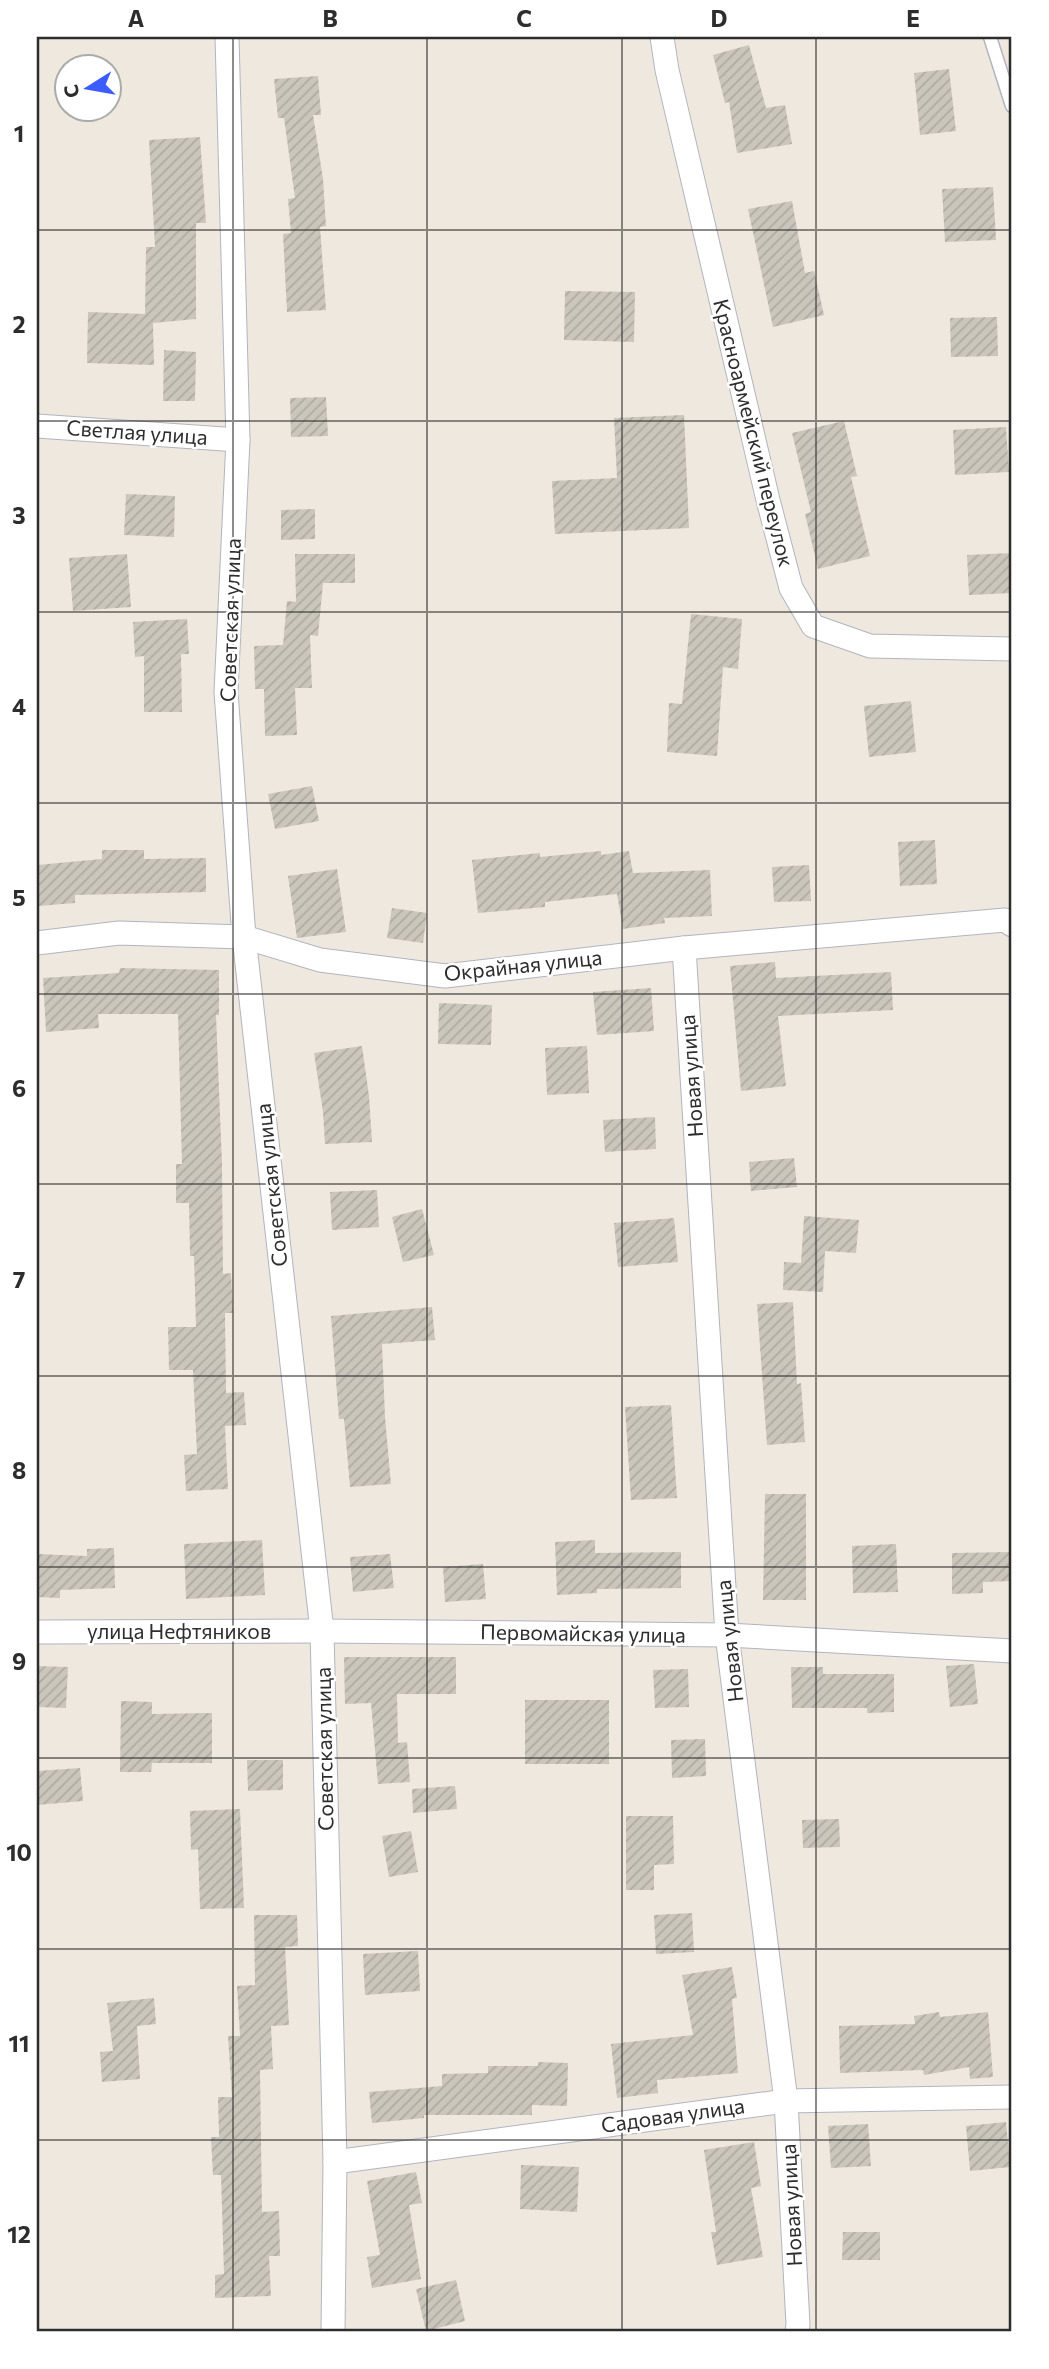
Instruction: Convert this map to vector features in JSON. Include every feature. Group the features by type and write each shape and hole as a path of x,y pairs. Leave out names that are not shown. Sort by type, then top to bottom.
{"street":[{"name":"Советская улица","path":"226,37 238,440 226,692 244,937 322,1631 335,2162 333,2332"},
{"name":"Красноармейский переулок","path":"662,37 667,70 791,588 813,626 870,646 1012,649"},
{"name":"Светлая улица","path":"37,426 238,440"},
{"name":"Окрайная улица","path":"37,943 119,933 244,937 320,960 445,976 684,948 1005,920 1012,925"},
{"name":"Новая улица","path":"684,948 727,1635 786,2101 797,2332"},
{"name":"улица Нефтяников","path":"37,1632 322,1631"},
{"name":"Первомайская улица","path":"322,1631 727,1635 1012,1651"},
{"name":"Садовая улица","path":"335,2162 786,2101 1012,2097"}],"lane":[{"path":"990,37 1012,106"}],"building":[{"path":"749,45 766,108 785,105 792,144 737,153 729,102 725,103 713,55"},
{"path":"949,69 956,131 920,135 914,73"},
{"path":"318,76 321,115 313,115 323,179 326,226 320,227 326,310 287,312 283,234 291,233 288,199 295,198 284,118 278,118 274,79"},
{"path":"200,137 206,223 196,223 196,319 153,323 154,365 87,363 88,312 145,314 146,247 155,247 149,140"},
{"path":"993,187 996,240 945,242 942,189"},
{"path":"792,201 805,273 814,271 824,315 773,327 748,209"},
{"path":"565,291 635,292 634,342 564,340"},
{"path":"997,317 998,356 951,357 950,318"},
{"path":"164,350 196,352 195,401 163,401"},
{"path":"326,397 328,436 291,437 290,398"},
{"path":"684,415 689,528 555,534 552,481 617,478 614,418"},
{"path":"844,421 857,476 851,477 870,556 818,569 805,514 811,512 792,433"},
{"path":"1006,427 1009,472 955,475 953,430"},
{"path":"126,494 175,496 174,537 124,535"},
{"path":"315,509 315,539 281,540 281,510"},
{"path":"1012,553 1012,593 969,595 967,555"},
{"path":"127,554 131,607 73,611 69,558"},
{"path":"295,554 355,554 355,583 323,583 318,636 310,635 312,688 295,688 297,735 265,736 264,689 255,689 254,646 283,645 287,601 296,602"},
{"path":"691,614 742,619 738,669 723,667 717,756 667,752 669,703 682,704"},
{"path":"187,619 189,654 181,654 182,712 144,712 144,656 135,657 133,622"},
{"path":"911,701 916,752 869,757 864,706"},
{"path":"312,786 319,821 275,829 268,794"},
{"path":"935,840 937,884 900,886 898,842"},
{"path":"102,850 144,850 144,859 206,858 206,892 75,895 75,903 39,906 37,865 102,859"},
{"path":"601,851 601,855 629,851 633,873 710,870 712,916 664,918 665,923 623,929 617,894 545,902 545,907 478,913 472,860 540,853 540,857"},
{"path":"809,865 811,901 774,902 772,867"},
{"path":"337,869 346,932 297,938 288,876"},
{"path":"392,908 427,913 423,943 387,938"},
{"path":"775,962 776,978 891,972 893,1010 778,1016 786,1086 741,1091 730,966"},
{"path":"120,968 219,970 219,1015 216,1015 223,1274 231,1273 233,1313 225,1313 226,1393 244,1392 246,1425 225,1426 228,1489 186,1491 184,1455 197,1454 193,1370 169,1370 168,1327 196,1327 189,1203 176,1203 176,1164 182,1164 178,1014 98,1014 99,1028 46,1032 43,978 119,973"},
{"path":"651,988 654,1031 597,1035 593,992"},
{"path":"439,1003 492,1005 491,1045 438,1044"},
{"path":"362,1046 372,1142 325,1144 314,1053"},
{"path":"587,1046 589,1093 547,1095 545,1048"},
{"path":"655,1117 656,1149 605,1152 603,1120"},
{"path":"794,1158 797,1187 751,1191 749,1162"},
{"path":"377,1190 379,1227 332,1230 330,1192"},
{"path":"422,1209 434,1255 403,1262 392,1217"},
{"path":"804,1216 859,1220 856,1253 825,1251 823,1292 783,1290 784,1262 801,1263"},
{"path":"674,1218 678,1262 618,1267 614,1223"},
{"path":"793,1302 797,1384 801,1383 805,1442 767,1445 757,1304"},
{"path":"432,1307 435,1340 382,1344 391,1484 350,1487 344,1419 339,1419 331,1316"},
{"path":"671,1405 677,1498 631,1500 625,1407"},
{"path":"765,1494 806,1494 806,1600 763,1600"},
{"path":"262,1540 265,1595 186,1599 184,1544"},
{"path":"595,1540 595,1553 681,1552 681,1588 597,1589 597,1593 557,1595 555,1542"},
{"path":"896,1544 898,1592 853,1593 852,1546"},
{"path":"114,1548 115,1588 60,1590 60,1598 37,1597 37,1554 87,1556 87,1549"},
{"path":"1012,1552 1012,1581 983,1582 983,1593 952,1594 952,1553"},
{"path":"390,1554 394,1588 353,1592 350,1557"},
{"path":"483,1564 486,1599 445,1602 443,1567"},
{"path":"344,1657 456,1657 456,1694 397,1694 398,1743 407,1742 410,1782 378,1784 371,1703 345,1704"},
{"path":"974,1664 978,1704 950,1707 946,1666"},
{"path":"37,1666 68,1667 66,1708 37,1707"},
{"path":"791,1667 823,1667 823,1674 894,1674 894,1712 867,1713 867,1708 792,1708"},
{"path":"688,1669 689,1707 655,1708 653,1670"},
{"path":"525,1700 609,1700 609,1764 525,1764"},
{"path":"121,1701 152,1702 152,1714 212,1713 212,1763 152,1763 151,1772 120,1772"},
{"path":"705,1739 706,1776 672,1778 671,1740"},
{"path":"247,1760 283,1760 283,1790 248,1791"},
{"path":"80,1768 83,1801 37,1805 37,1771"},
{"path":"455,1786 457,1809 413,1813 412,1789"},
{"path":"240,1809 244,1908 200,1909 198,1849 191,1850 190,1811"},
{"path":"626,1816 673,1816 674,1864 654,1865 654,1890 626,1890"},
{"path":"839,1819 840,1847 803,1848 802,1820"},
{"path":"411,1831 418,1872 389,1877 382,1836"},
{"path":"692,1913 694,1952 656,1954 654,1915"},
{"path":"254,1915 297,1915 298,1946 285,1947 289,2025 271,2026 273,2069 260,2070 262,2212 279,2211 280,2256 269,2256 271,2296 215,2298 215,2275 224,2274 221,2175 213,2175 211,2137 219,2137 218,2097 232,2097 228,2036 240,2036 237,1986 255,1985"},
{"path":"418,1951 420,1991 365,1995 363,1954"},
{"path":"732,1967 737,1998 732,1999 738,2073 657,2080 658,2093 617,2098 611,2044 693,2035 682,1975"},
{"path":"154,1998 156,2024 137,2026 140,2079 102,2082 100,2052 113,2051 107,2003"},
{"path":"939,2012 940,2017 988,2012 993,2077 970,2079 969,2067 924,2075 923,2070 840,2073 839,2026 915,2024 914,2016"},
{"path":"538,2062 568,2063 567,2106 532,2105 532,2115 424,2115 424,2118 372,2123 369,2092 442,2086 442,2074 488,2073 488,2066 538,2066"},
{"path":"1006,2122 1010,2167 970,2171 966,2126"},
{"path":"868,2124 871,2166 831,2168 828,2126"},
{"path":"754,2142 761,2186 751,2188 763,2257 717,2265 711,2232 716,2232 704,2150"},
{"path":"521,2165 579,2167 577,2212 520,2209"},
{"path":"416,2172 422,2203 409,2205 421,2279 372,2288 367,2257 380,2255 367,2181"},
{"path":"843,2232 880,2232 880,2260 842,2260"},
{"path":"456,2280 465,2321 426,2331 416,2289"}]}
